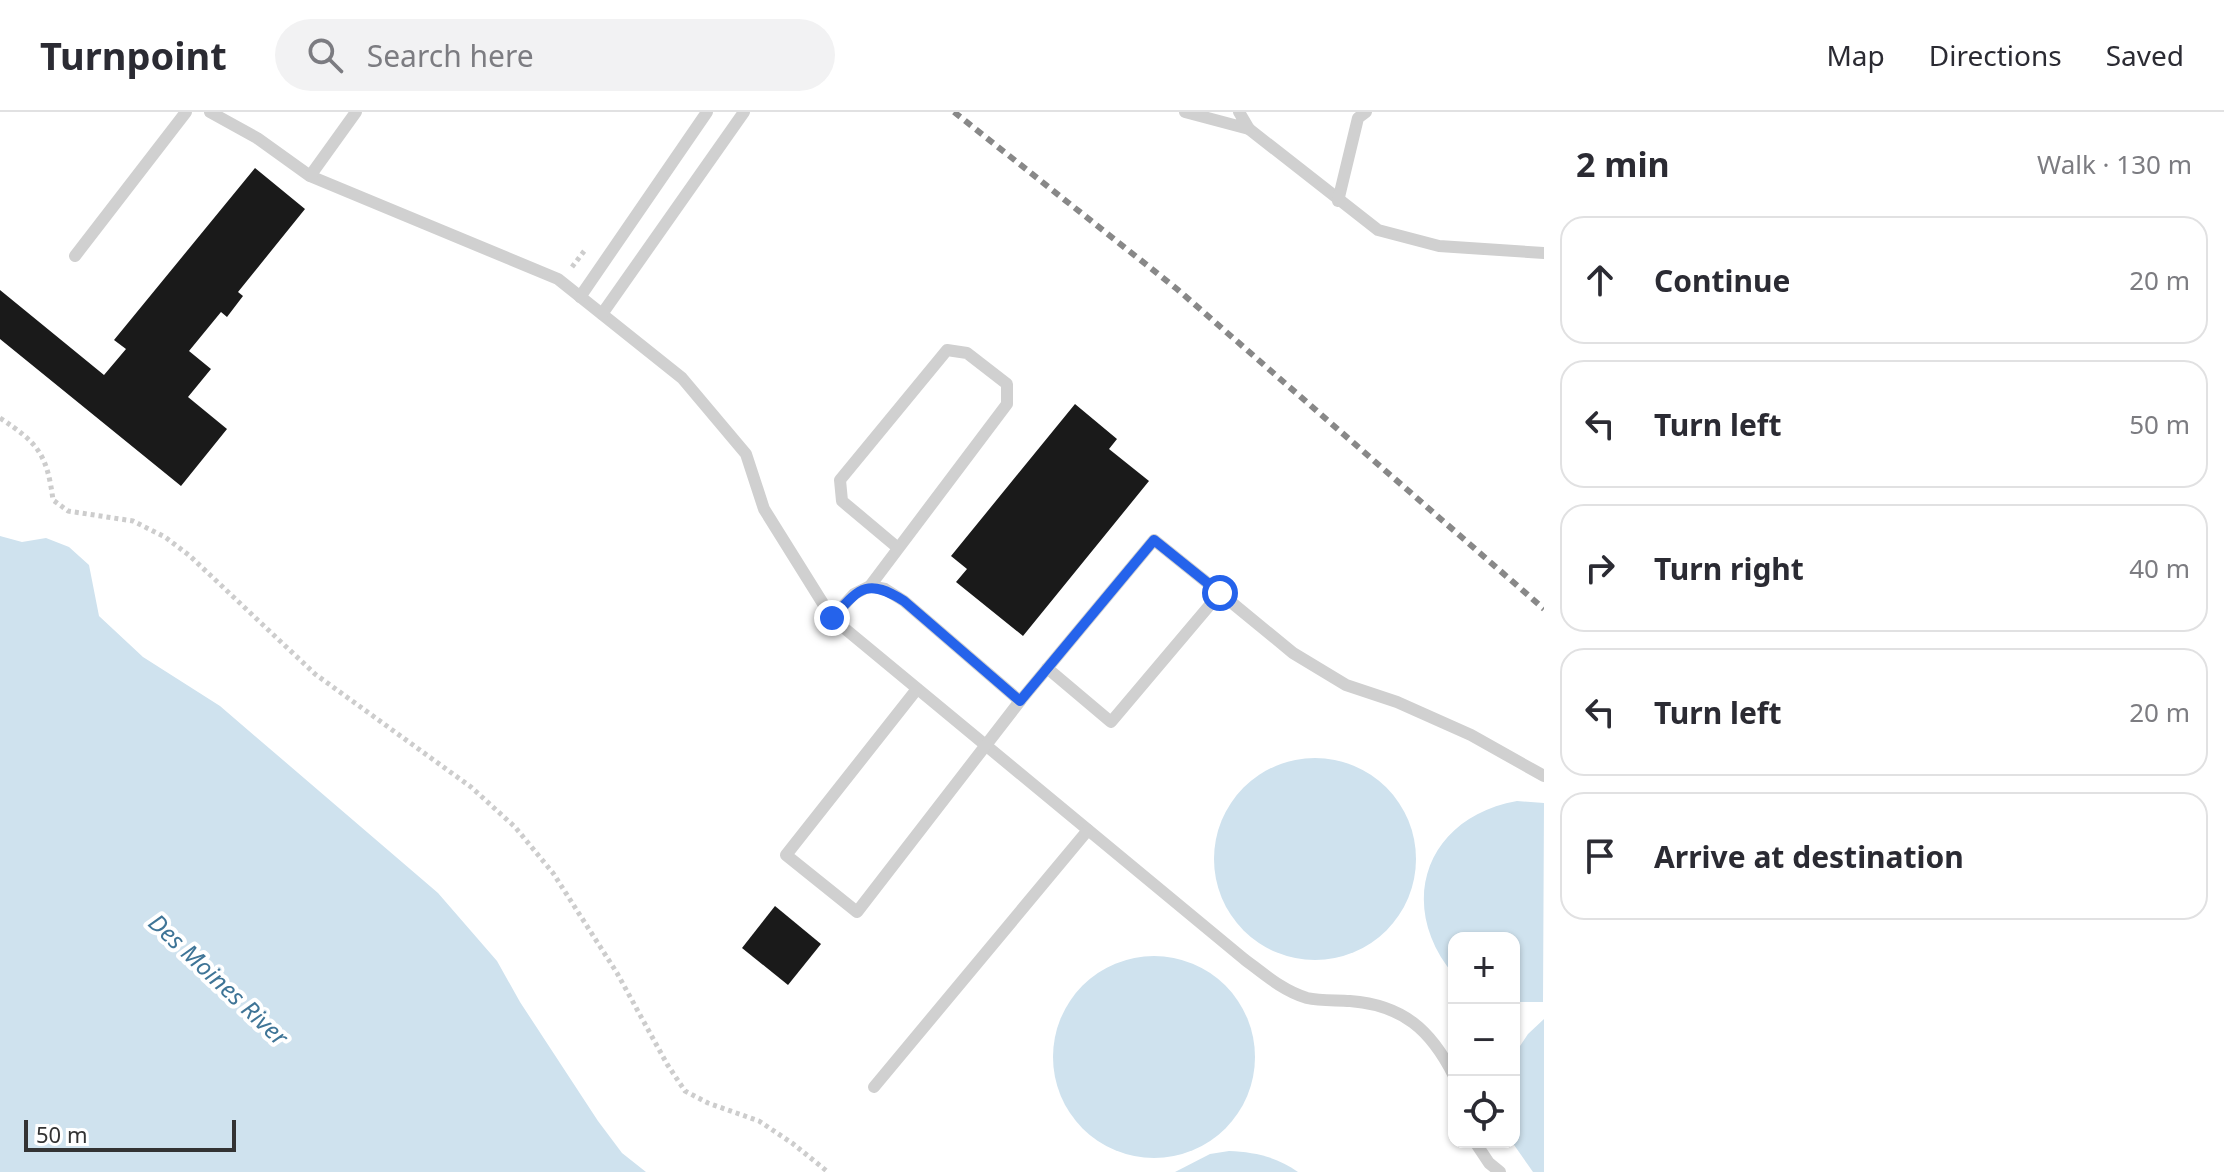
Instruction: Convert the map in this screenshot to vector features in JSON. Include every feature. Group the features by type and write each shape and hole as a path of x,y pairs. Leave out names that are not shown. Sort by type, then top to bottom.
{"lane":[{"path":"75,256 186,112"},
{"path":"210,112 257,138 310,176 558,279 682,378 746,454 764,509 832,618 1282,988 1309,998 1354,1001 1392,1009 1420,1027 1441,1050 1448,1064"},
{"path":"580,297 707,112"},
{"path":"602,314 744,112"},
{"path":"1185,112 1249,129"},
{"path":"1239,112 1249,129 1378,230 1439,246 1544,253"},
{"path":"310,176 351,114"},
{"path":"1338,201 1358,114"},
{"path":"832,618 854,594 870,586 1007,404 1007,384 967,353 947,350 840,480 842,501 898,548"},
{"path":"917,689 786,855 857,912 1020,701 1154,540 1293,653 1346,685 1397,702 1471,735 1544,776"},
{"path":"870,586 885,589 904,601 1020,701"},
{"path":"1047,668 1111,722 1220,593"},
{"path":"874,1087 1088,830"},
{"path":"1479,1148 1500,1172"}],"path":[{"path":"0,418 26,435 43,456 51,478 53,500 68,511 133,521 165,537 190,556 315,674 471,787 515,827 553,873 580,913 685,1091 708,1103 759,1121 828,1172"}],"water":[{"name":"Des Moines River","path":"0,536 22,542 46,538 69,547 89,565 99,616 143,657 220,706 438,893 497,961 520,1002 598,1121 622,1153 646,1172 0,1172"},
{"path":"1315,758 1354,766 1386,788 1408,820 1416,859 1408,898 1386,930 1354,952 1315,960 1276,952 1244,930 1222,898 1214,859 1222,820 1244,788 1276,766"},
{"path":"1517,801 1544,803 1543,1002 1520,1002 1520,932 1448,932 1448,966 1436,948 1426,921 1424,893 1429,868 1442,845 1460,825 1486,810"},
{"path":"1154,956 1193,964 1225,986 1247,1018 1255,1057 1247,1096 1225,1128 1193,1150 1154,1158 1115,1150 1083,1128 1061,1096 1053,1057 1061,1018 1083,986 1115,964"},
{"path":"1544,1019 1544,1172 1533,1172 1516,1148 1520,1148 1520,1046"},
{"path":"1229,1151 1265,1156 1298,1172 1175,1172 1210,1154"}],"building":[{"path":"255,168 305,209 238,292 243,296 227,317 221,312 189,351 211,369 188,397 227,429 181,486 0,339 0,290 104,375 126,349 114,340"},
{"path":"1075,404 1117,439 1109,449 1149,481 1023,636 956,582 967,569 951,556"},
{"path":"775,906 821,944 788,985 742,948"}],"railway":[{"path":"954,112 1177,289 1544,609"}],"route":[{"path":"832,618 854,594 870,586 885,589 904,601 1020,701 1154,540 1220,593"}]}
